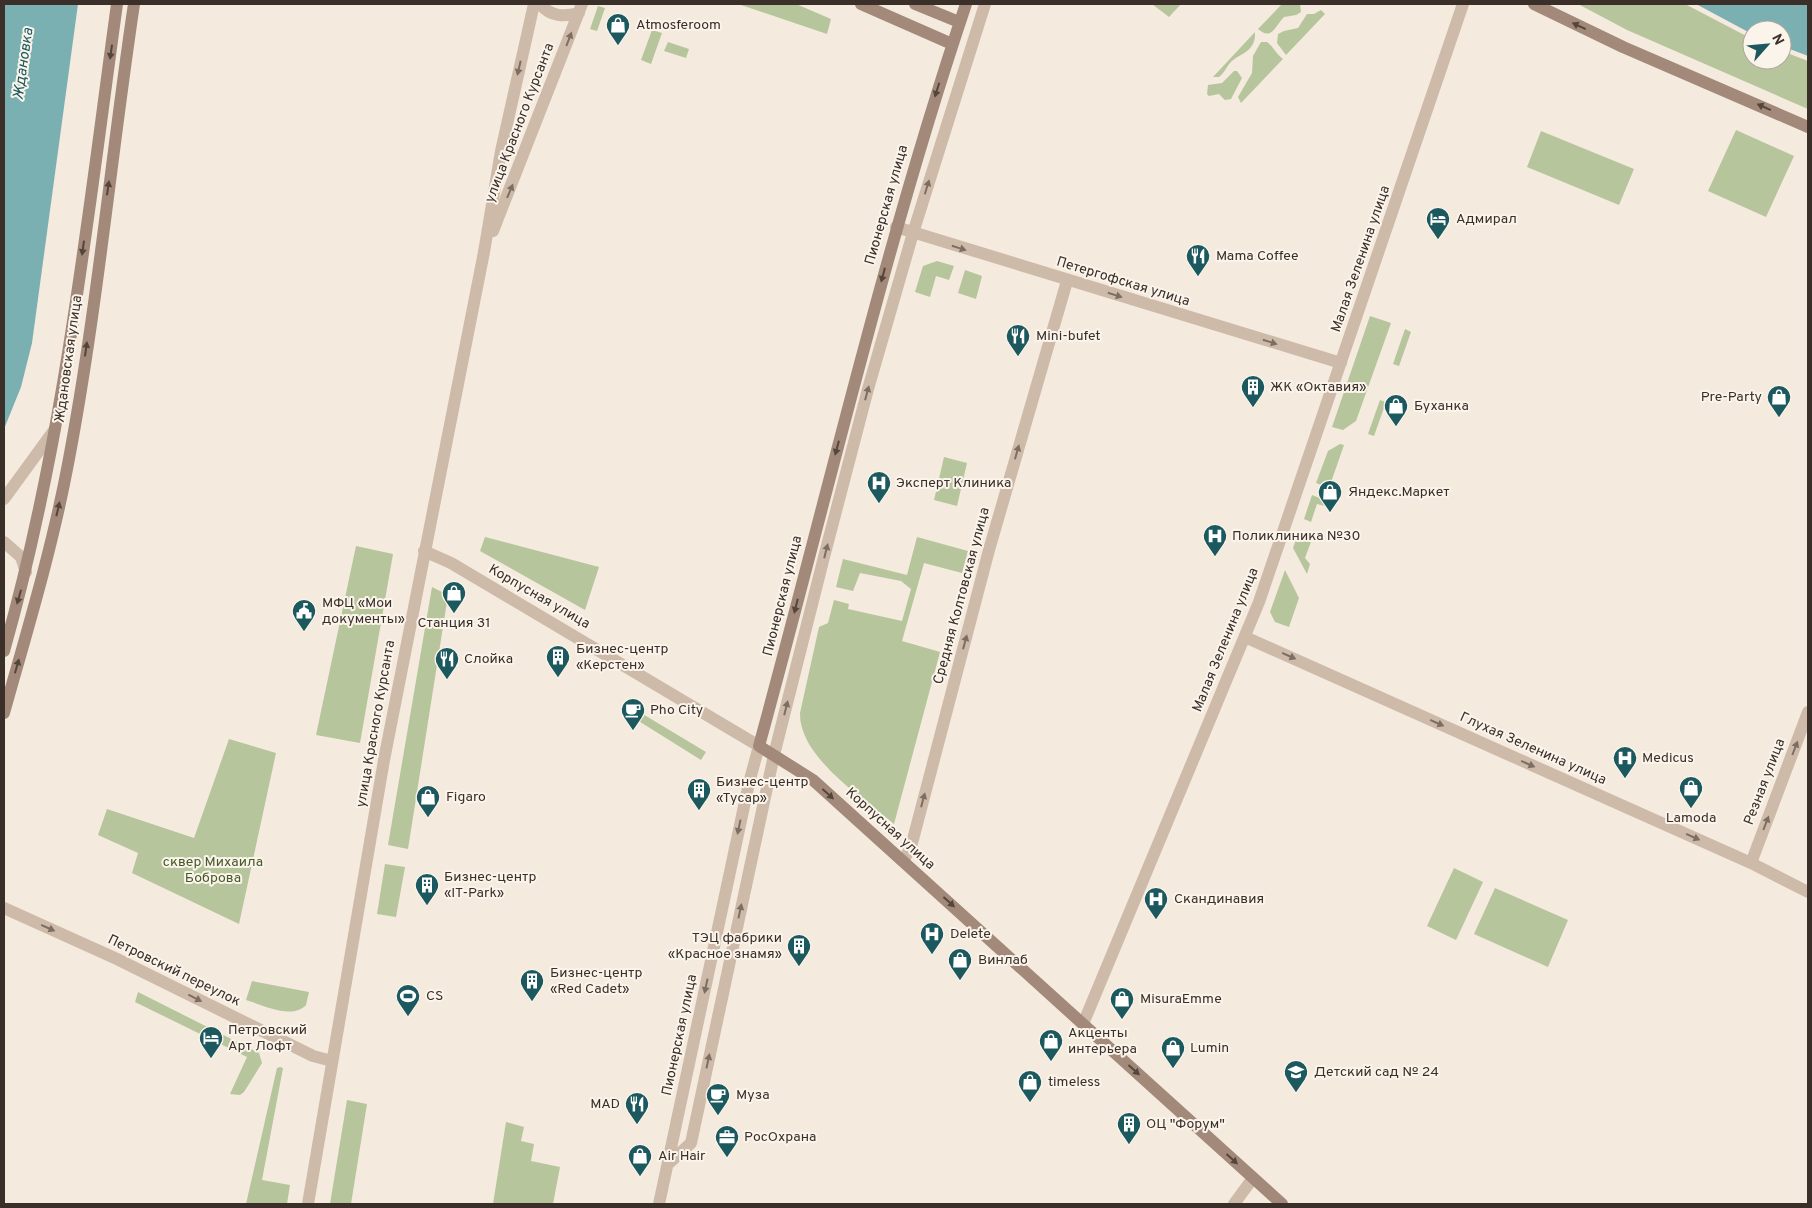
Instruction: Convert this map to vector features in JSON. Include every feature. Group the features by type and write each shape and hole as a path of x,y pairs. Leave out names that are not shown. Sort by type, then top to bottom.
{"main road":[{"name":"Ждановская улица","path":"4,651 26,572 57,427 118,4"},
{"name":"Ждановская улица","path":"4,713 45,569 68,465 80,396 134,4"},
{"path":"861,4 952,44"},
{"path":"915,4 960,22"},
{"name":"Пионерская улица","path":"759,746 896,227 966,4"},
{"path":"1534,4 1623,47 1808,127"},
{"name":"Корпусная улица","path":"759,746 813,780 1282,1204"}],"street":[{"name":"улица Красного Курсанта","path":"308,1204 384,760 484,252 501,151 534,4"},
{"path":"540,4 552,14 563,17 580,8"},
{"path":"668,1164 691,1143 774,755 866,398 913,234 985,4"},
{"name":"Малая Зеленина улица","path":"1083,1024 1262,593 1463,4"},
{"name":"улица Красного Курсанта","path":"484,252 523,159 580,8"},
{"path":"960,22 975,39"},
{"name":"Петергофская улица","path":"896,227 913,234 1341,363"},
{"name":"Средняя Колтовская улица","path":"903,861 911,847 993,534 1067,281"},
{"path":"4,498 57,427"},
{"path":"4,542 21,557 26,572"},
{"name":"Корпусная улица","path":"424,551 460,568 759,746"},
{"name":"Глухая Зеленина улица","path":"1245,637 1751,863 1808,892"},
{"name":"Резная улица","path":"1751,863 1808,712"},
{"name":"Пионерская улица","path":"660,1204 749,783 759,746"},
{"name":"Петровский переулок","path":"4,908 117,959 313,1056 332,1061"},
{"path":"1234,1204 1253,1178"}],"green space":[{"path":"738,4 796,4 831,19 827,34"},
{"path":"1152,4 1181,4 1169,17"},
{"path":"1282,4 1300,4 1301,12 1284,17 1270,33 1258,29"},
{"path":"1578,4 1685,4 1742,34 1742,70 1792,70 1792,55 1808,61 1808,109 1627,30"},
{"path":"598,6 605,8 597,31 590,29"},
{"path":"1321,10 1325,14 1286,55 1277,43 1278,34 1298,28 1307,14 1314,14"},
{"path":"652,30 662,33 651,64 641,60"},
{"path":"1255,32 1255,39 1250,48 1230,63 1219,77 1213,77"},
{"path":"668,42 689,49 686,58 664,51"},
{"path":"1261,42 1267,42 1283,59 1241,103 1238,97 1252,73 1253,56"},
{"path":"1234,71 1237,71 1242,78 1231,99 1225,100 1219,94 1209,96 1207,94 1208,85 1222,83"},
{"path":"1736,130 1794,156 1766,217 1708,191"},
{"path":"1541,131 1634,169 1619,205 1527,167"},
{"path":"937,261 954,266 949,280 936,276 930,297 915,292 923,266"},
{"path":"965,270 982,276 976,299 958,293"},
{"path":"1370,316 1391,323 1356,421 1343,430 1332,427"},
{"path":"1405,329 1411,332 1399,366 1393,364"},
{"path":"1380,400 1386,402 1374,436 1368,434"},
{"path":"1340,444 1344,445 1329,488 1316,483 1328,451"},
{"path":"944,457 967,463 957,506 934,500"},
{"path":"1312,495 1327,501 1325,506 1317,504 1311,522 1304,519"},
{"path":"1298,534 1312,539 1305,558 1310,564 1307,574 1293,548"},
{"path":"485,537 599,567 585,610 480,551"},
{"path":"917,537 968,551 962,573 924,563 902,641 940,652 894,824 850,789 821,760 810,745 802,729 800,713 819,627 828,623 834,600 849,604 848,609 902,621 911,589 901,581 860,573 853,591 836,587 843,559 907,575"},
{"path":"356,546 393,554 360,743 316,735"},
{"path":"1285,570 1299,598 1289,627 1275,622 1270,612"},
{"path":"432,587 448,595 408,849 388,845"},
{"path":"641,713 706,752 701,760 637,720"},
{"name":"сквер Михаила Боброва","path":"229,739 276,753 239,924 132,873 138,853 98,835 107,809 194,838"},
{"path":"385,864 405,867 396,917 377,914"},
{"path":"1454,868 1483,882 1456,940 1427,926"},
{"path":"1495,888 1568,920 1548,967 1474,934"},
{"path":"252,981 309,992 306,1005 293,1011 285,1011 246,1000"},
{"path":"138,992 259,1053 262,1063 244,1092 240,1095 230,1094 247,1057 135,1002"},
{"path":"277,1068 283,1068 262,1180 290,1185 287,1204 246,1204"},
{"path":"347,1100 367,1104 351,1204 330,1204"},
{"path":"506,1122 524,1127 521,1141 534,1144 531,1161 560,1167 553,1204 493,1204"}],"water":[{"name":"Ждановка","path":"4,4 78,4 32,343 21,387 4,429"},
{"path":"1696,4 1808,4 1808,56 1792,50 1792,20 1742,20 1742,29"}],"place":[{"name":"Atmosferoom","path":"618,46"},
{"name":"Адмирал","path":"1438,240"},
{"name":"Mama Coffee","path":"1198,277"},
{"name":"Mini-bufet","path":"1018,357"},
{"name":"ЖК «Октавия»","path":"1253,408"},
{"name":"Pre-Party","path":"1779,418"},
{"name":"Буханка","path":"1396,427"},
{"name":"Эксперт Клиника","path":"879,504"},
{"name":"Яндекс.Маркет","path":"1330,513"},
{"name":"Поликлиника №30","path":"1215,557"},
{"name":"Станция 31","path":"454,614"},
{"name":"МФЦ «Мои документы»","path":"304,632"},
{"name":"Бизнес-центр «Керстен»","path":"558,678"},
{"name":"Слойка","path":"447,680"},
{"name":"Pho City","path":"633,731"},
{"name":"Medicus","path":"1625,779"},
{"name":"Lamoda","path":"1691,809"},
{"name":"Бизнес-центр «Тусар»","path":"699,811"},
{"name":"Figaro","path":"428,818"},
{"name":"Бизнес-центр «IT-Park»","path":"427,906"},
{"name":"Скандинавия","path":"1156,920"},
{"name":"Delete","path":"932,955"},
{"name":"ТЭЦ фабрики «Красное знамя»","path":"799,967"},
{"name":"Винлаб","path":"960,981"},
{"name":"Бизнес-центр «Red Cadet»","path":"532,1002"},
{"name":"CS","path":"408,1017"},
{"name":"MisuraEmme","path":"1122,1020"},
{"name":"Петровский Арт Лофт","path":"211,1059"},
{"name":"Акценты интерьера","path":"1051,1062"},
{"name":"Lumin","path":"1173,1069"},
{"name":"Детский сад № 24","path":"1296,1093"},
{"name":"timeless","path":"1030,1103"},
{"name":"Муза","path":"718,1116"},
{"name":"MAD","path":"637,1125"},
{"name":"ОЦ \"Форум\"","path":"1129,1145"},
{"name":"РосОхрана","path":"727,1158"},
{"name":"Air Hair","path":"640,1177"}]}
